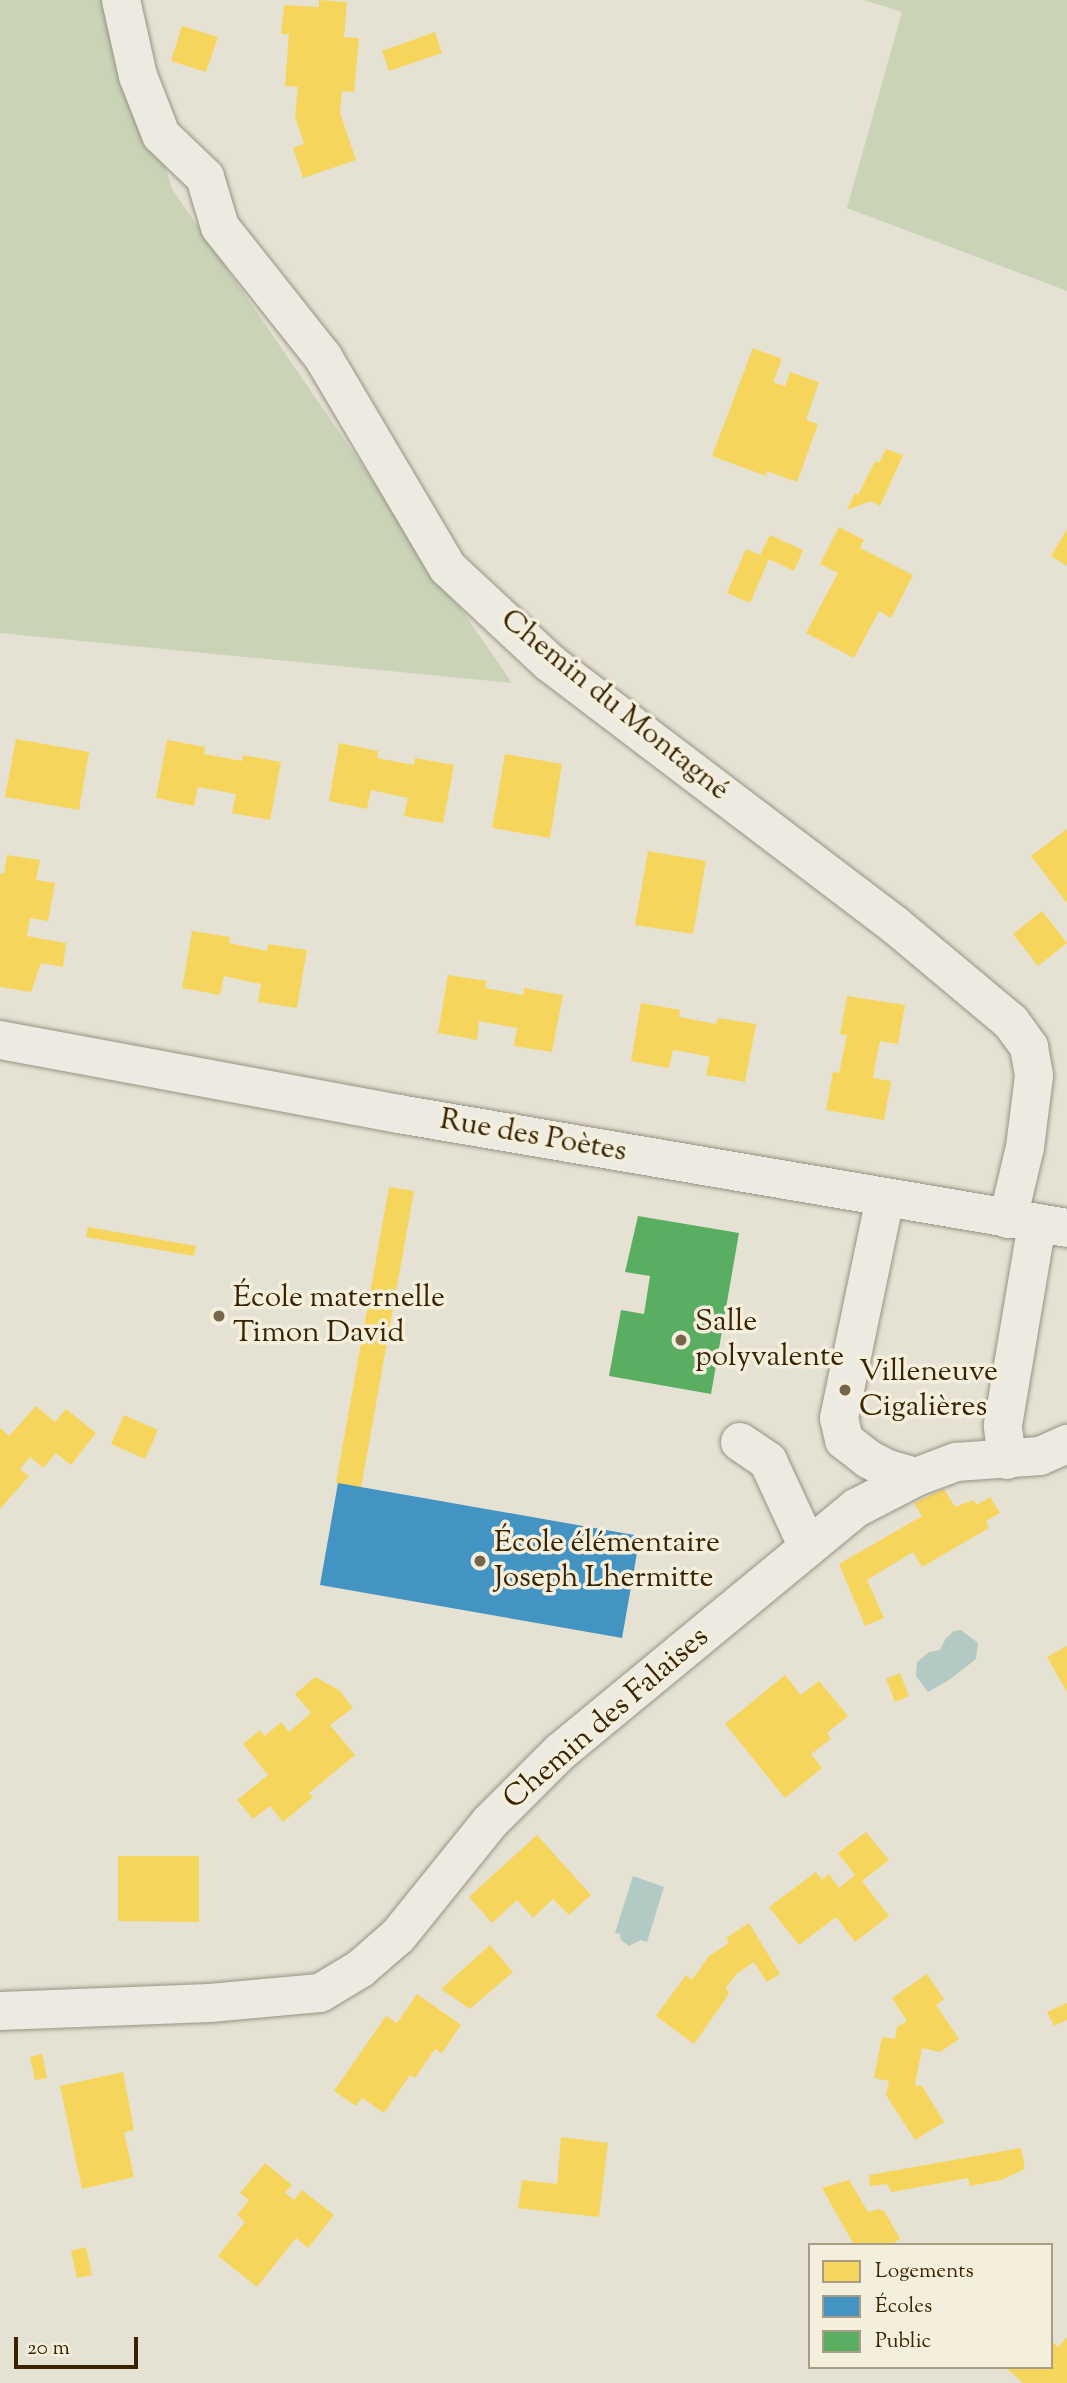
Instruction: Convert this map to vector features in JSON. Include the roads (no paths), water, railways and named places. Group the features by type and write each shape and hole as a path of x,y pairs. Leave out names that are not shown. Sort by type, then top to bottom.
{"street":[{"name":"Chemin du Montagné","path":"121,0 138,76 161,135 205,177 220,227 323,357 448,568 550,663 905,934 1011,1022 1029,1047 1034,1076 1025,1147 1038,1224 1003,1425 1007,1460"},
{"name":"Rue des Poètes","path":"0,1040 399,1114 1038,1224"},
{"path":"885,1198 839,1418 844,1440 868,1459 888,1469 916,1477"},
{"path":"740,1441 768,1461 808,1547"},
{"name":"Chemin des Falaises","path":"0,2011 209,2003 320,1993 360,1969 398,1936 490,1822 560,1752 856,1508 916,1477 956,1462 1040,1456 1067,1444"}],"water":[{"path":"961,1630 978,1643 976,1659 928,1692 916,1676 917,1662 929,1652 940,1650 946,1638 954,1631"},
{"path":"633,1876 664,1887 647,1942 641,1940 629,1946 621,1940 620,1934 615,1933"}],"place":[{"name":"École maternelle Timon David","path":"219,1316"},
{"name":"Salle polyvalente","path":"681,1340"},
{"name":"Villeneuve Cigalières","path":"845,1390"},
{"name":"École élémentaire Joseph Lhermitte","path":"480,1561"}]}
